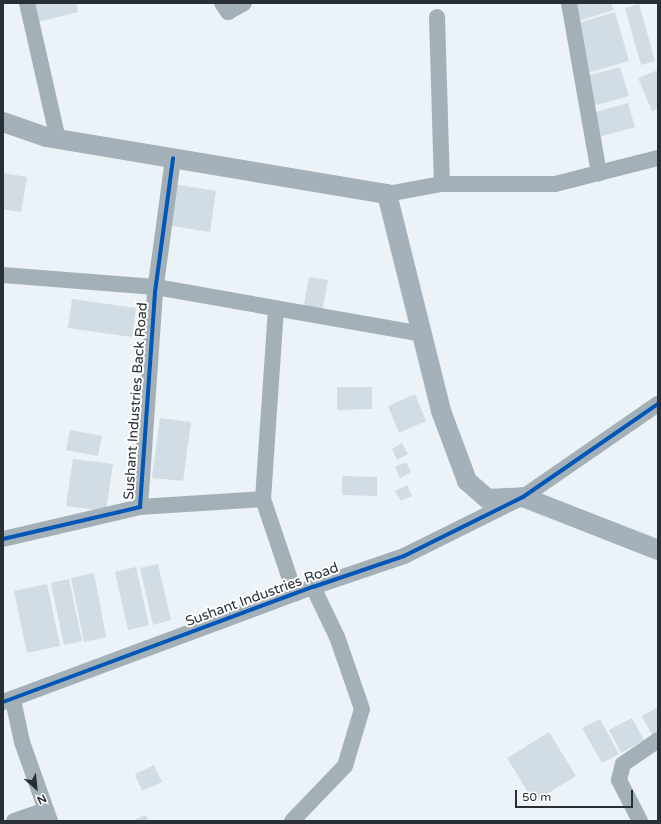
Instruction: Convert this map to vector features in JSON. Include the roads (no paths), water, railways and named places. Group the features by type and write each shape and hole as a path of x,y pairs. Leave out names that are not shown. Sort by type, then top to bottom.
{"main road":[{"path":"3,122 52,138"},
{"path":"3,133 52,138 387,194 441,411 467,481 488,499 523,497 658,550"}],"street":[{"path":"27,3 52,138"},
{"path":"222,3 228,12 244,3"},
{"path":"569,3 599,173"},
{"path":"437,17 442,184"},
{"name":"Sushant Industries Back Road","path":"3,539 140,507 156,287 173,158"},
{"path":"387,194 442,184 554,184 658,158"},
{"name":"Sushant Industries Back Road","path":"3,275 156,287"},
{"path":"156,287 422,334"},
{"path":"276,308 263,499 295,594"},
{"name":"Sushant Industries Road","path":"8,701 313,587 404,556 523,497 658,404"},
{"path":"140,507 263,499"},
{"path":"292,821 345,766 362,709 337,638 313,587"},
{"path":"8,701 48,816 14,821"},
{"path":"640,821 619,780 623,764 658,740"}]}
